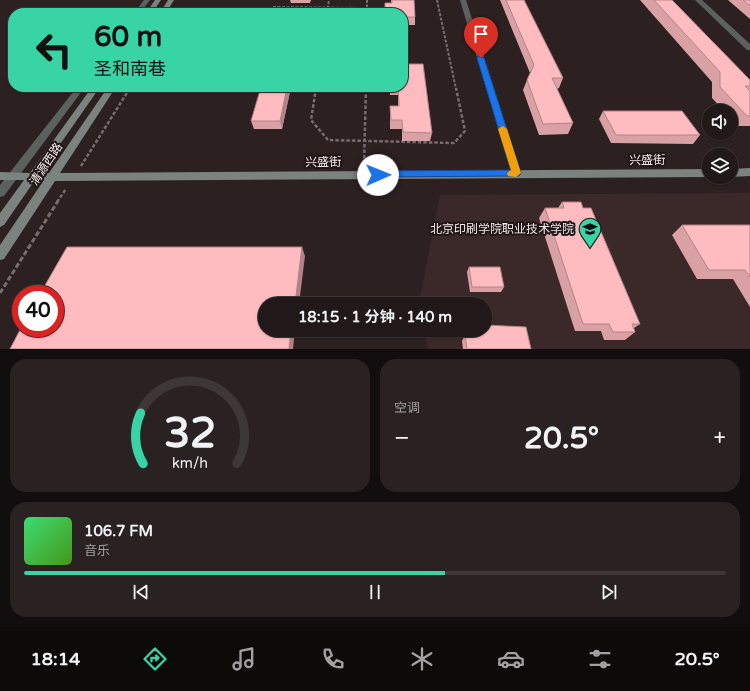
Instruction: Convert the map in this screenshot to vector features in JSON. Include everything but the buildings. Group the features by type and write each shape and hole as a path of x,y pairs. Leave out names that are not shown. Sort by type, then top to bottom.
{"street":[{"path":"141,8 147,0"},
{"path":"463,0 516,173"},
{"path":"698,0 750,48"},
{"name":"清源西路","path":"0,193 76,92"},
{"name":"清源西路","path":"0,222 92,92"},
{"name":"清源西路","path":"0,255 109,92"},
{"path":"738,172 750,172"},
{"name":"兴盛街","path":"0,176 702,173"}],"path":[{"path":"328,8 329,0"},
{"path":"273,7 367,8 367,0"},
{"path":"315,92 311,120 328,140 454,143 465,131 437,0"},
{"path":"363,175 366,92"}],"shaded area":[{"name":"北京印刷学院职业技术学院","path":"750,193 750,349 428,349 425,337 492,337 492,297 420,297 440,195"}],"slow traffic":[{"path":"503,129 516,173 511,173"}],"place":[{"name":"北京印刷学院职业技术学院","path":"590,248"}],"route":[{"path":"378,175 516,173 481,58"}]}
